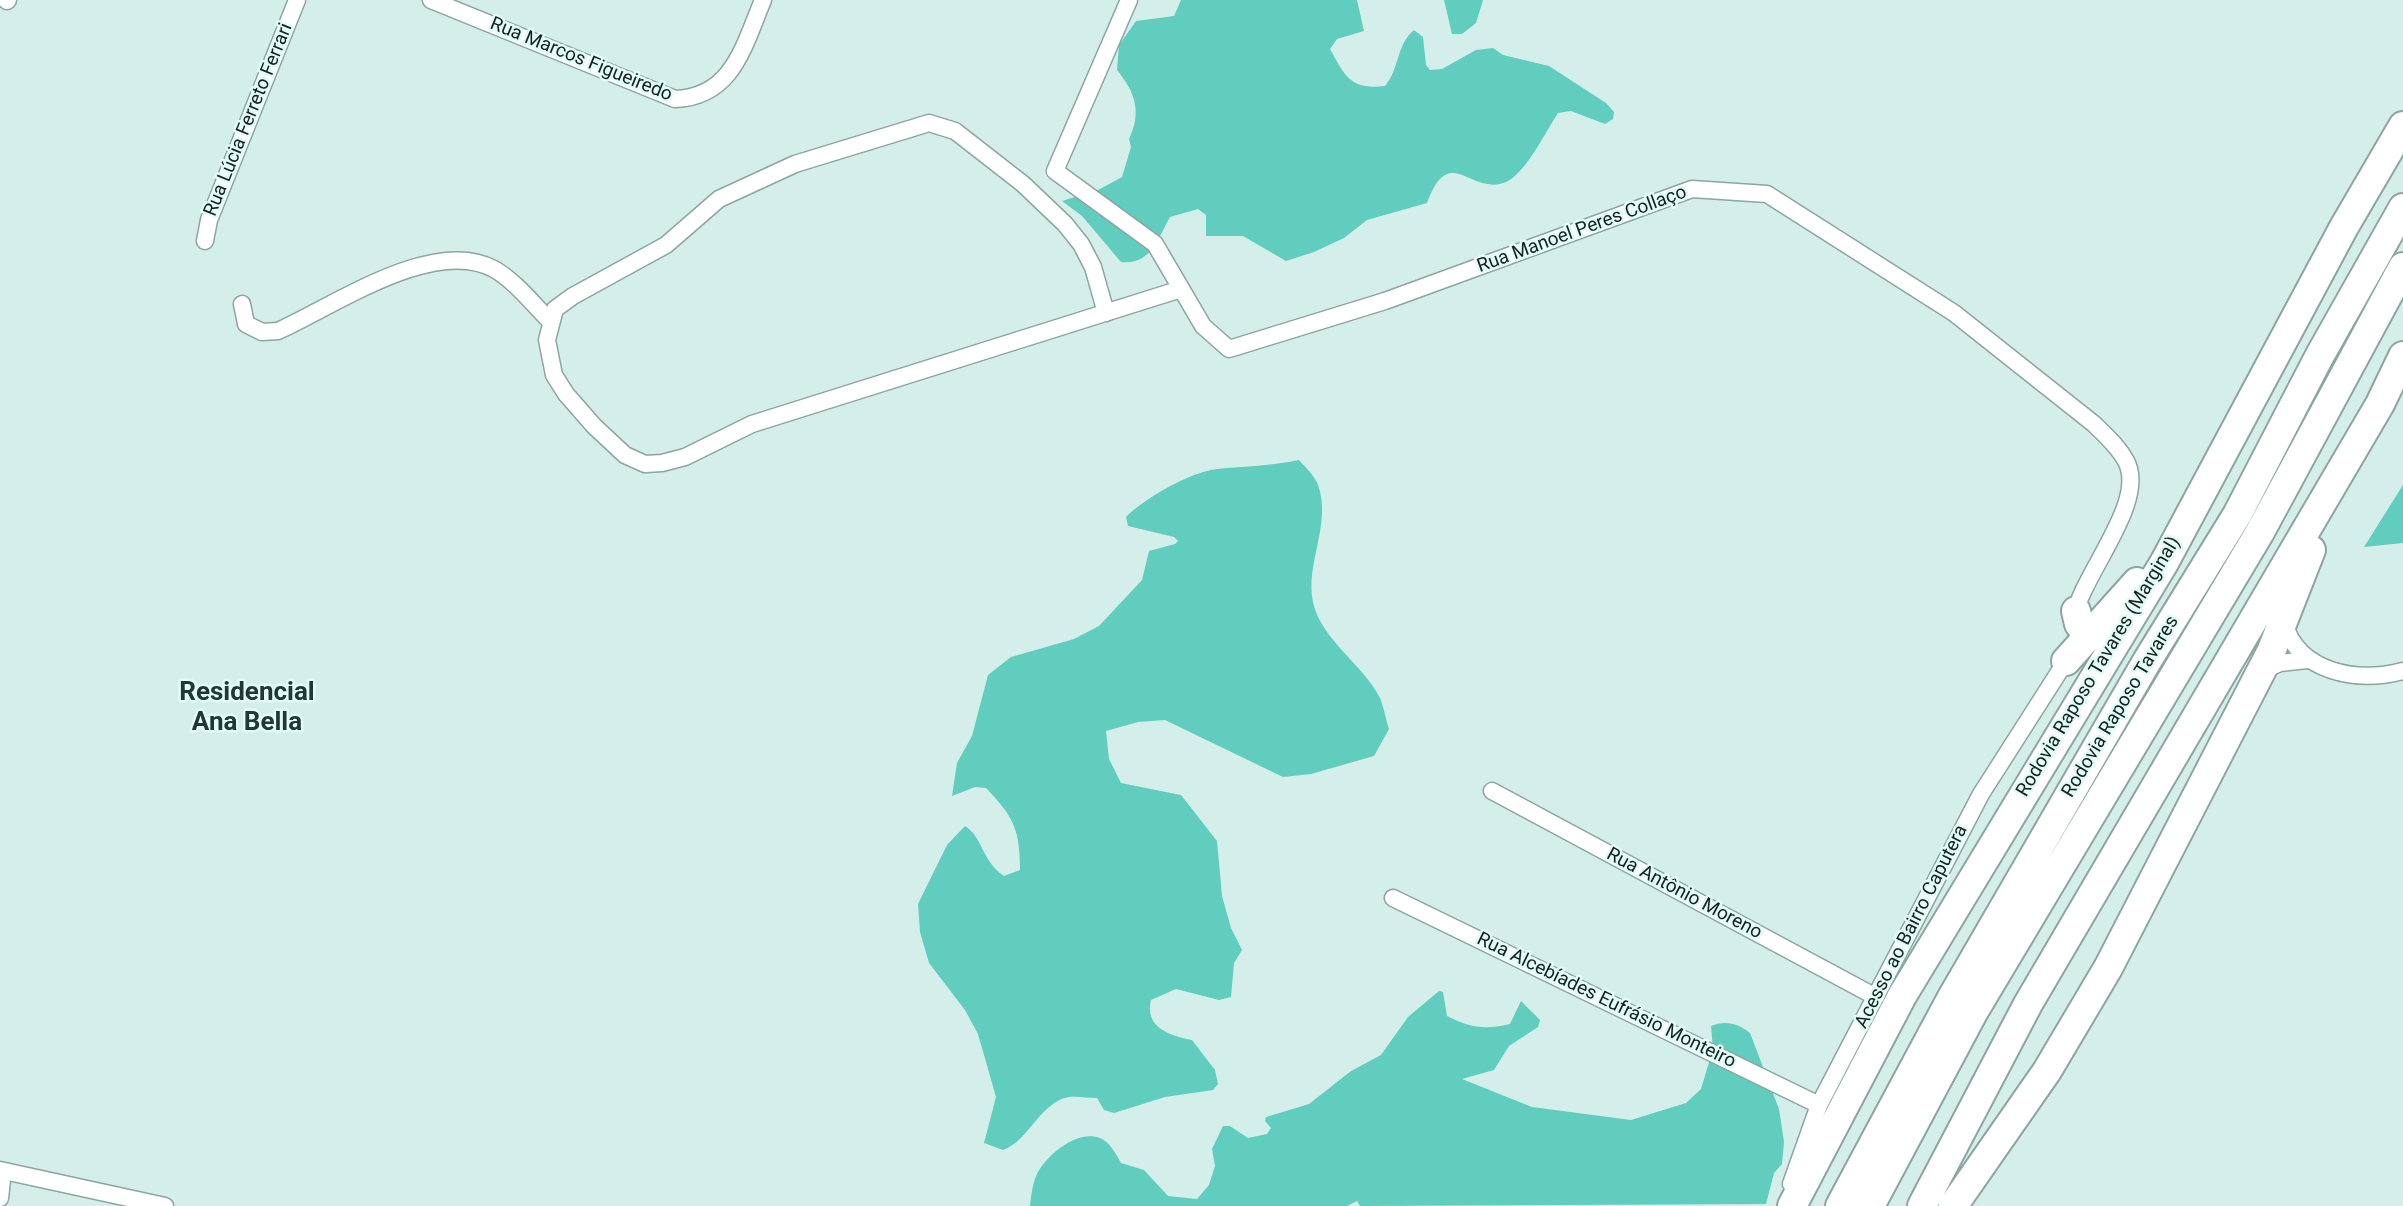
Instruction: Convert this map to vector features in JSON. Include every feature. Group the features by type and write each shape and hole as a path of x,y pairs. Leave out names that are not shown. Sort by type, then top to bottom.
{"highway":[{"name":"Rodovia Raposo Tavares (Marginal)","path":"1792,1206 1902,996 2175,541 2344,227 2403,126"},
{"name":"Rodovia Raposo Tavares","path":"1840,1206 1951,999 2147,661 2237,515 2320,355 2403,208"},
{"name":"Rodovia Raposo Tavares","path":"1870,1206 1974,1011 2260,532 2403,267"},
{"path":"1952,1206 2047,1071 2108,968 2261,671 2284,623 2293,590 2311,548 2403,356"},
{"path":"1922,1206 2028,1004 2380,404"},
{"path":"2066,661 2086,620 2175,541"}],"street":[{"name":"Rua Lúcia Ferreto Ferrari","path":"205,241 208,220 296,0"},
{"name":"Rua Marcos Figueiredo","path":"430,0 675,99 700,95 729,76 763,0"},
{"name":"Rua Manoel Peres Collaço","path":"1129,0 1055,170 1154,244 1203,326 1229,349 1385,301 1692,189 1767,194 1954,313 2094,424 2115,444 2127,463 2127,504 2086,620"},
{"path":"1106,313 1093,267 1081,244 1065,224 1023,184 955,131 929,124 795,164 719,199 666,245 573,296 555,309 550,321 548,355 554,375 566,394 625,455 645,464 685,457 752,425 1106,313 1181,289"},
{"path":"242,304 246,324 262,332 278,331 389,277 413,268 455,259 496,270 550,321"},
{"path":"2284,623 2289,639 2307,660"},
{"path":"2261,671 2280,663 2307,660 2339,672 2386,676 2403,671"},
{"name":"Acesso ao Bairro Caputera","path":"1783,1206 1819,1105 1981,794 2066,661"},
{"name":"Rua Antônio Moreno","path":"1492,791 1876,997"},
{"name":"Rua Alcebíades Eufrásio Monteiro","path":"1393,898 1819,1105"},
{"path":"0,1198 1,1171 165,1206"}],"green space":[{"path":"1181,0 1357,0 1364,31 1337,39 1330,49 1345,74 1356,83 1373,87 1385,86 1404,43 1414,30 1423,37 1426,65 1430,70 1442,69 1476,50 1493,48 1503,55 1549,66 1606,103 1614,112 1613,119 1605,124 1571,111 1558,113 1528,161 1506,182 1493,185 1453,173 1444,176 1427,203 1367,220 1344,238 1286,261 1243,236 1206,236 1206,215 1198,209 1170,217 1157,242 1146,255 1131,262 1121,262 1082,216 1062,201 1098,190 1122,177 1131,147 1129,139 1136,111 1132,94 1117,70 1119,45 1136,21 1174,16"},
{"path":"1444,0 1483,0 1476,23 1462,34 1452,34"},
{"path":"1299,460 1317,482 1321,500 1322,514 1311,587 1317,616 1333,640 1373,686 1380,698 1389,729 1374,756 1311,774 1283,777 1165,720 1138,722 1106,731 1109,759 1121,783 1181,795 1217,841 1222,896 1231,928 1242,950 1234,963 1231,997 1219,1000 1176,989 1151,1000 1150,1009 1151,1017 1161,1029 1192,1040 1215,1070 1218,1084 1213,1090 1165,1097 1114,1113 1104,1110 1097,1098 1069,1097 1050,1106 1020,1139 1003,1150 984,1143 996,1097 978,1034 965,1010 929,963 920,932 918,904 947,845 965,826 975,836 996,870 1004,876 1020,870 1019,844 1014,825 996,798 986,788 975,787 952,796 957,763 972,736 988,675 1011,657 1074,639 1099,626 1142,580 1149,551 1178,541 1174,537 1128,526 1126,517 1144,502 1181,480 1206,471"},
{"path":"2403,485 2403,543 2364,547"},
{"path":"1439,991 1443,992 1447,1016 1463,1023 1485,1027 1510,1024 1521,1001 1540,1020 1538,1027 1509,1046 1494,1070 1462,1079 1532,1107 1631,1120 1686,1103 1701,1089 1713,1049 1711,1026 1726,1023 1750,1033 1779,1109 1784,1142 1782,1164 1774,1173 1766,1204 1360,1206 1357,1201 1347,1206 1030,1206 1035,1179 1045,1162 1071,1141 1091,1136 1107,1142 1121,1163 1144,1170 1168,1196 1197,1199 1209,1185 1215,1166 1212,1149 1223,1126 1230,1126 1248,1138 1267,1134 1271,1128 1265,1121 1266,1117 1309,1104 1351,1071 1381,1055 1408,1017"}],"district":[{"name":"Residencial Ana Bella","path":"247,708"}]}
